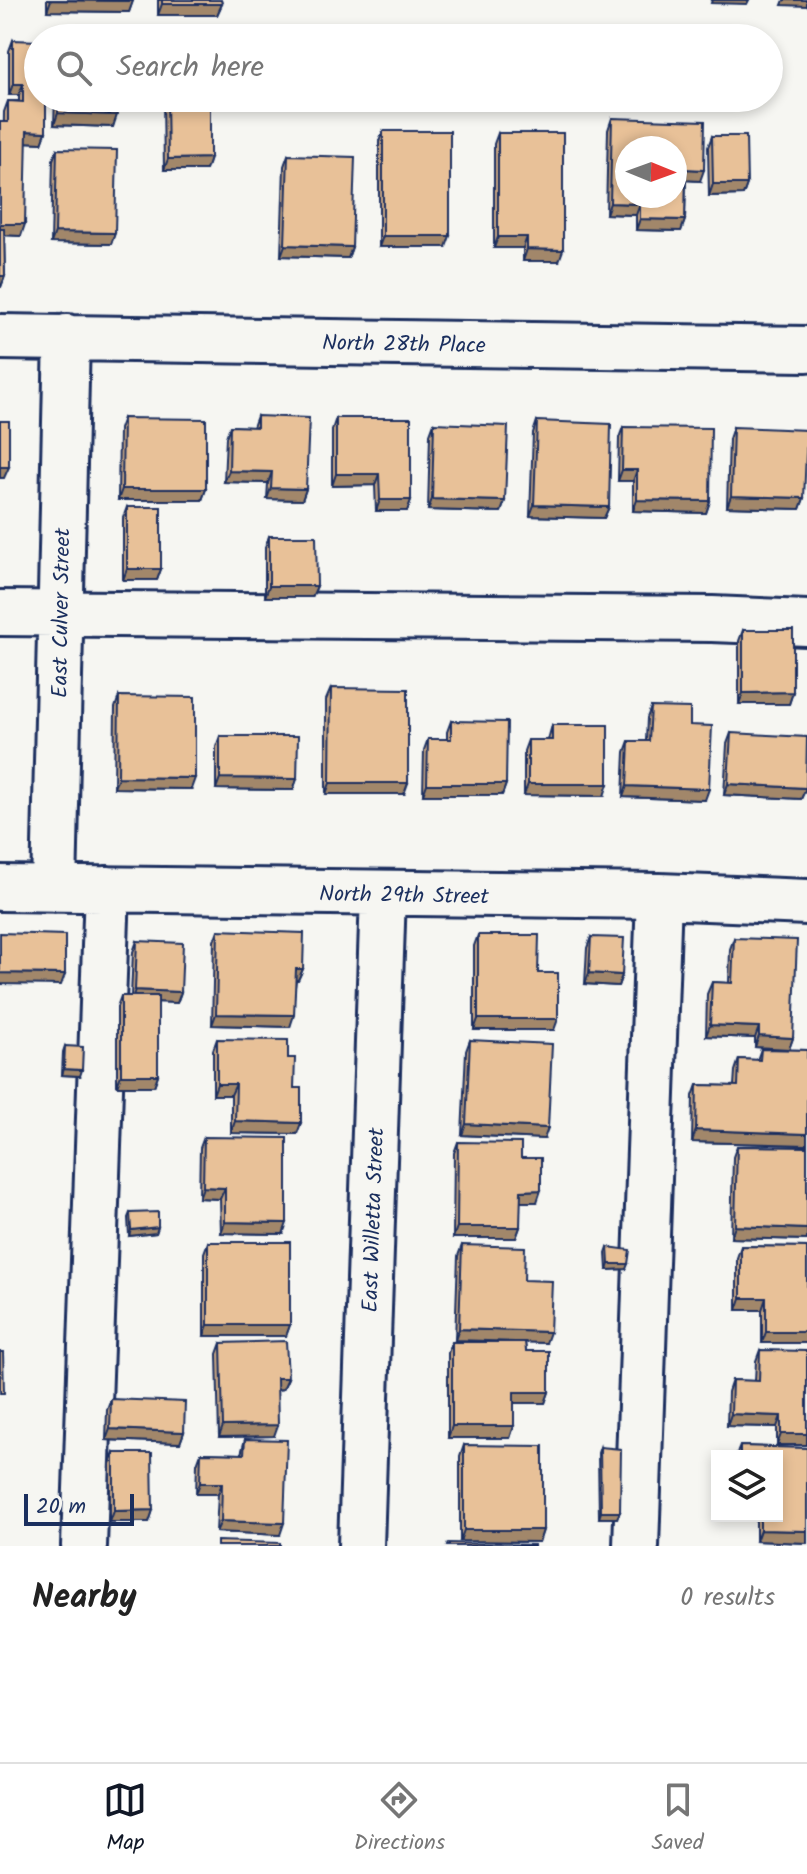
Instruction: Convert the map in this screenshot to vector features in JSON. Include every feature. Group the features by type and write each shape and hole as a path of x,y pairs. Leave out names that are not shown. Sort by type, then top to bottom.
{"street":[{"name":"North 28th Place","path":"0,337 807,349"},
{"name":"East Culver Street","path":"54,889 67,337"},
{"path":"0,613 712,619 807,623"},
{"name":"North 29th Street","path":"0,888 659,896 807,902"},
{"path":"84,1546 107,889"},
{"name":"East Willetta Street","path":"361,1546 383,894"},
{"path":"636,1546 659,896"}],"building":[{"path":"51,0 133,0 133,1"},
{"path":"162,0 221,0 222,4 162,4"},
{"path":"13,40 24,40 24,112 46,112 46,132 27,131 25,224 0,224 0,122 8,122 8,101 23,102 23,84 13,84"},
{"path":"58,112 117,112 117,115"},
{"path":"167,112 210,112 210,158 168,159"},
{"path":"612,118 705,121 704,170 687,169 687,136 615,136 615,203 610,203"},
{"path":"383,131 450,131 450,236 383,236"},
{"path":"498,133 563,133 563,250 527,249 527,237 498,237"},
{"path":"712,136 746,136 747,184 713,184"},
{"path":"57,149 117,150 115,233 55,232"},
{"path":"288,155 355,157 352,247 285,245"},
{"path":"640,208 685,208 685,220 640,219"},
{"path":"0,229 4,229 5,276 0,276"},
{"path":"257,416 309,418 306,489 271,488 272,472 229,471 230,426 257,427"},
{"path":"123,418 206,419 206,489 122,489"},
{"path":"336,418 411,418 411,500 380,500 379,474 336,474"},
{"path":"0,421 9,421 9,467 0,467"},
{"path":"537,421 611,424 609,507 534,505"},
{"path":"434,423 508,426 505,501 432,499"},
{"path":"623,427 711,428 710,501 637,500 637,470 622,470"},
{"path":"733,427 807,430 804,498 731,496"},
{"path":"127,507 161,507 161,569 127,569"},
{"path":"269,536 316,536 317,586 269,586"},
{"path":"743,630 793,630 793,692 743,693"},
{"path":"331,688 408,689 408,783 330,783"},
{"path":"119,696 195,697 195,778 118,777"},
{"path":"651,707 690,708 690,725 712,726 709,789 627,786 629,741 649,741"},
{"path":"451,721 507,722 506,784 427,784 428,739 451,739"},
{"path":"552,725 608,725 608,784 528,784 528,740 552,740"},
{"path":"731,733 807,737 806,788 728,784"},
{"path":"220,736 298,736 297,779 220,778"},
{"path":"218,930 304,933 303,969 296,969 294,1015 216,1014"},
{"path":"0,933 65,935 65,974 0,973"},
{"path":"478,935 539,935 538,973 558,973 558,1019 478,1019"},
{"path":"591,937 624,938 622,975 589,973"},
{"path":"734,938 797,940 793,1038 759,1036 759,1027 710,1025 712,982 732,983"},
{"path":"137,941 183,943 181,992 135,990"},
{"path":"121,996 158,996 158,1075 121,1075"},
{"path":"217,1039 288,1040 288,1058 295,1058 294,1088 301,1088 301,1123 235,1121 236,1084 217,1084"},
{"path":"470,1040 552,1044 548,1128 466,1124"},
{"path":"65,1046 83,1047 82,1070 64,1069"},
{"path":"761,1049 807,1050 807,1134 696,1130 697,1085 738,1086 739,1059 760,1060"},
{"path":"204,1137 287,1138 287,1223 225,1222 225,1188 203,1187"},
{"path":"458,1142 521,1143 521,1158 541,1158 541,1190 521,1191 520,1227 457,1227"},
{"path":"737,1146 807,1147 807,1229 735,1226"},
{"path":"158,1212 158,1227 131,1230 130,1213"},
{"path":"208,1242 290,1242 290,1325 208,1325"},
{"path":"462,1245 525,1247 524,1280 552,1281 550,1332 459,1329"},
{"path":"741,1246 807,1247 807,1332 766,1332 766,1298 741,1298"},
{"path":"608,1247 630,1250 628,1264 609,1264"},
{"path":"286,1341 288,1378 277,1378 278,1425 223,1426 221,1343"},
{"path":"452,1342 525,1342 526,1351 549,1351 549,1392 514,1392 514,1426 452,1426"},
{"path":"760,1350 807,1351 807,1434 781,1434 781,1416 731,1414 732,1380 759,1381"},
{"path":"0,1352 3,1352 4,1393 0,1393"},
{"path":"111,1399 185,1402 184,1432 110,1429"},
{"path":"245,1439 287,1440 284,1523 221,1521 222,1483 200,1483 201,1453 244,1454"},
{"path":"464,1445 543,1446 543,1530 464,1530"},
{"path":"740,1446 807,1448 807,1531 760,1530 760,1522 783,1522 783,1450 740,1450"},
{"path":"600,1447 621,1449 620,1512 601,1512"},
{"path":"114,1453 152,1453 153,1510 114,1511"},
{"path":"217,1541 280,1543 280,1546 217,1546"},
{"path":"448,1543 534,1545 534,1546 447,1546"}]}
